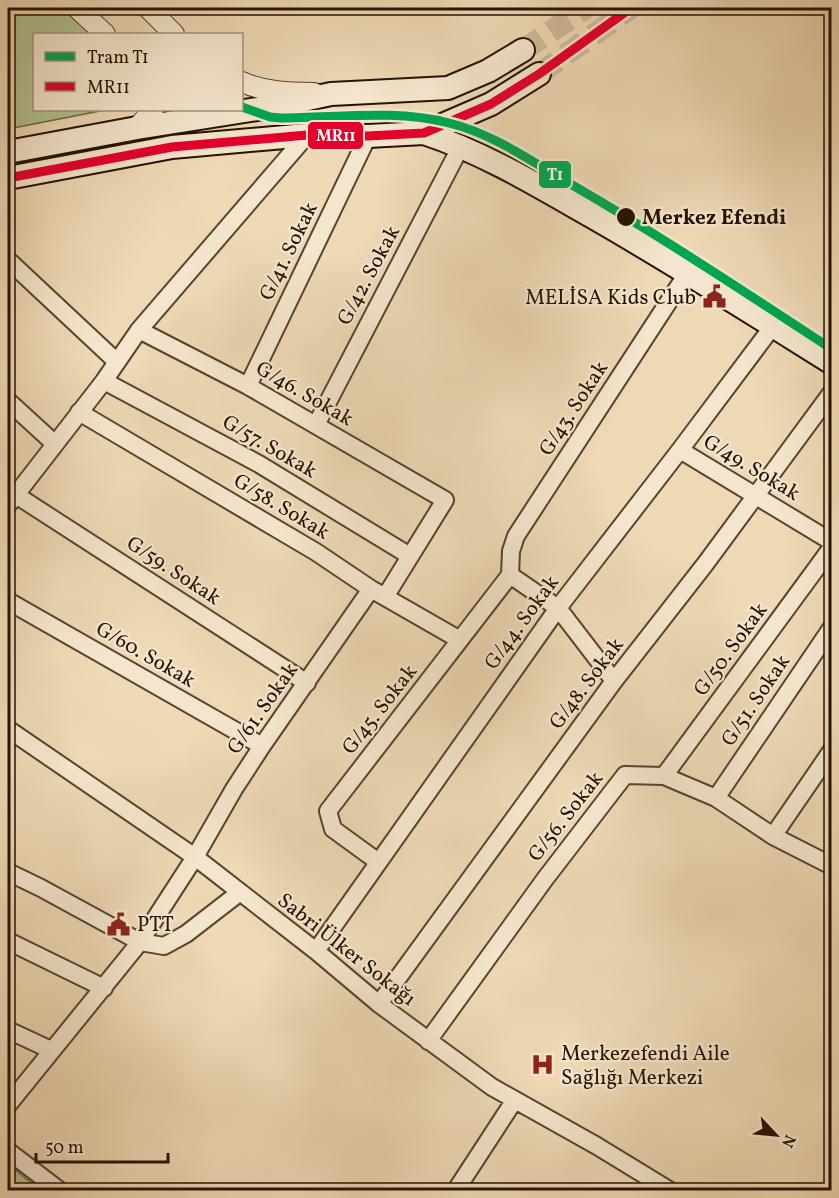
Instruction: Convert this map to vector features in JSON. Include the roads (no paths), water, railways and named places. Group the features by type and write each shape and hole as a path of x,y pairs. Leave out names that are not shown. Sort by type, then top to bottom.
{"main road":[{"path":"8,152 137,128 270,107 331,94 448,88 488,71 522,50"},
{"path":"8,178 172,147 307,135 368,136 424,133 491,104 539,74"},
{"path":"424,133 461,146 516,173 688,272 831,363"}],"street":[{"path":"77,8 104,33"},
{"path":"148,8 173,33"},
{"path":"243,82 254,87 278,91 331,94"},
{"path":"137,128 152,111"},
{"path":"12,500 104,381 139,330 307,135"},
{"name":"G/41. Sokak","path":"248,386 368,136"},
{"name":"G/42. Sokak","path":"316,424 461,146"},
{"path":"8,260 117,362"},
{"name":"G/43. Sokak","path":"510,575 511,551 516,536 688,272"},
{"name":"G/44. Sokak","path":"316,951 377,861 558,608 773,326"},
{"name":"G/46. Sokak","path":"139,330 248,386 445,500 410,556"},
{"name":"G/57. Sokak","path":"104,381 259,465 410,556"},
{"name":"G/48. Sokak","path":"379,1004 614,681 706,563 831,392"},
{"path":"8,401 56,444"},
{"name":"G/58. Sokak","path":"79,412 460,640"},
{"name":"G/49. Sokak","path":"680,450 831,542"},
{"name":"G/59. Sokak","path":"12,500 307,683"},
{"name":"G/50. Sokak","path":"664,776 831,548"},
{"path":"378,593 410,556"},
{"path":"510,575 558,608 614,681"},
{"name":"G/45. Sokak","path":"377,861 333,829 328,812 510,575"},
{"name":"G/61. Sokak","path":"8,1105 140,942 262,746 307,683 378,593"},
{"name":"G/60. Sokak","path":"8,601 262,746"},
{"name":"G/51. Sokak","path":"716,798 831,627"},
{"name":"Sabri Ülker Sokağı","path":"8,729 195,857 316,951 379,1004 492,1087 597,1146 669,1191"},
{"path":"773,836 831,750"},
{"name":"G/56. Sokak","path":"428,1041 545,879 625,775 664,776 716,798 773,836 831,866"},
{"path":"8,872 140,942 164,946 186,934 239,893"},
{"path":"8,941 104,988"},
{"path":"8,1030 51,1050"},
{"path":"456,1191 514,1101"},
{"path":"8,1151 59,1191"}],"tunnel":[{"path":"523,50 586,8"},
{"path":"539,74 631,8"}],"tram line":[{"name":"T1","path":"243,107 270,117 281,118 407,116 449,123 482,134 529,159 639,225 832,349"}],"place":[{"name":"Merkez Efendi","path":"626,217"},
{"name":"MELİSA Kids Club","path":"714,297"},
{"name":"PTT","path":"119,924"},
{"name":"Merkezefendi Aile Sağlığı Merkezi","path":"543,1065"}]}
